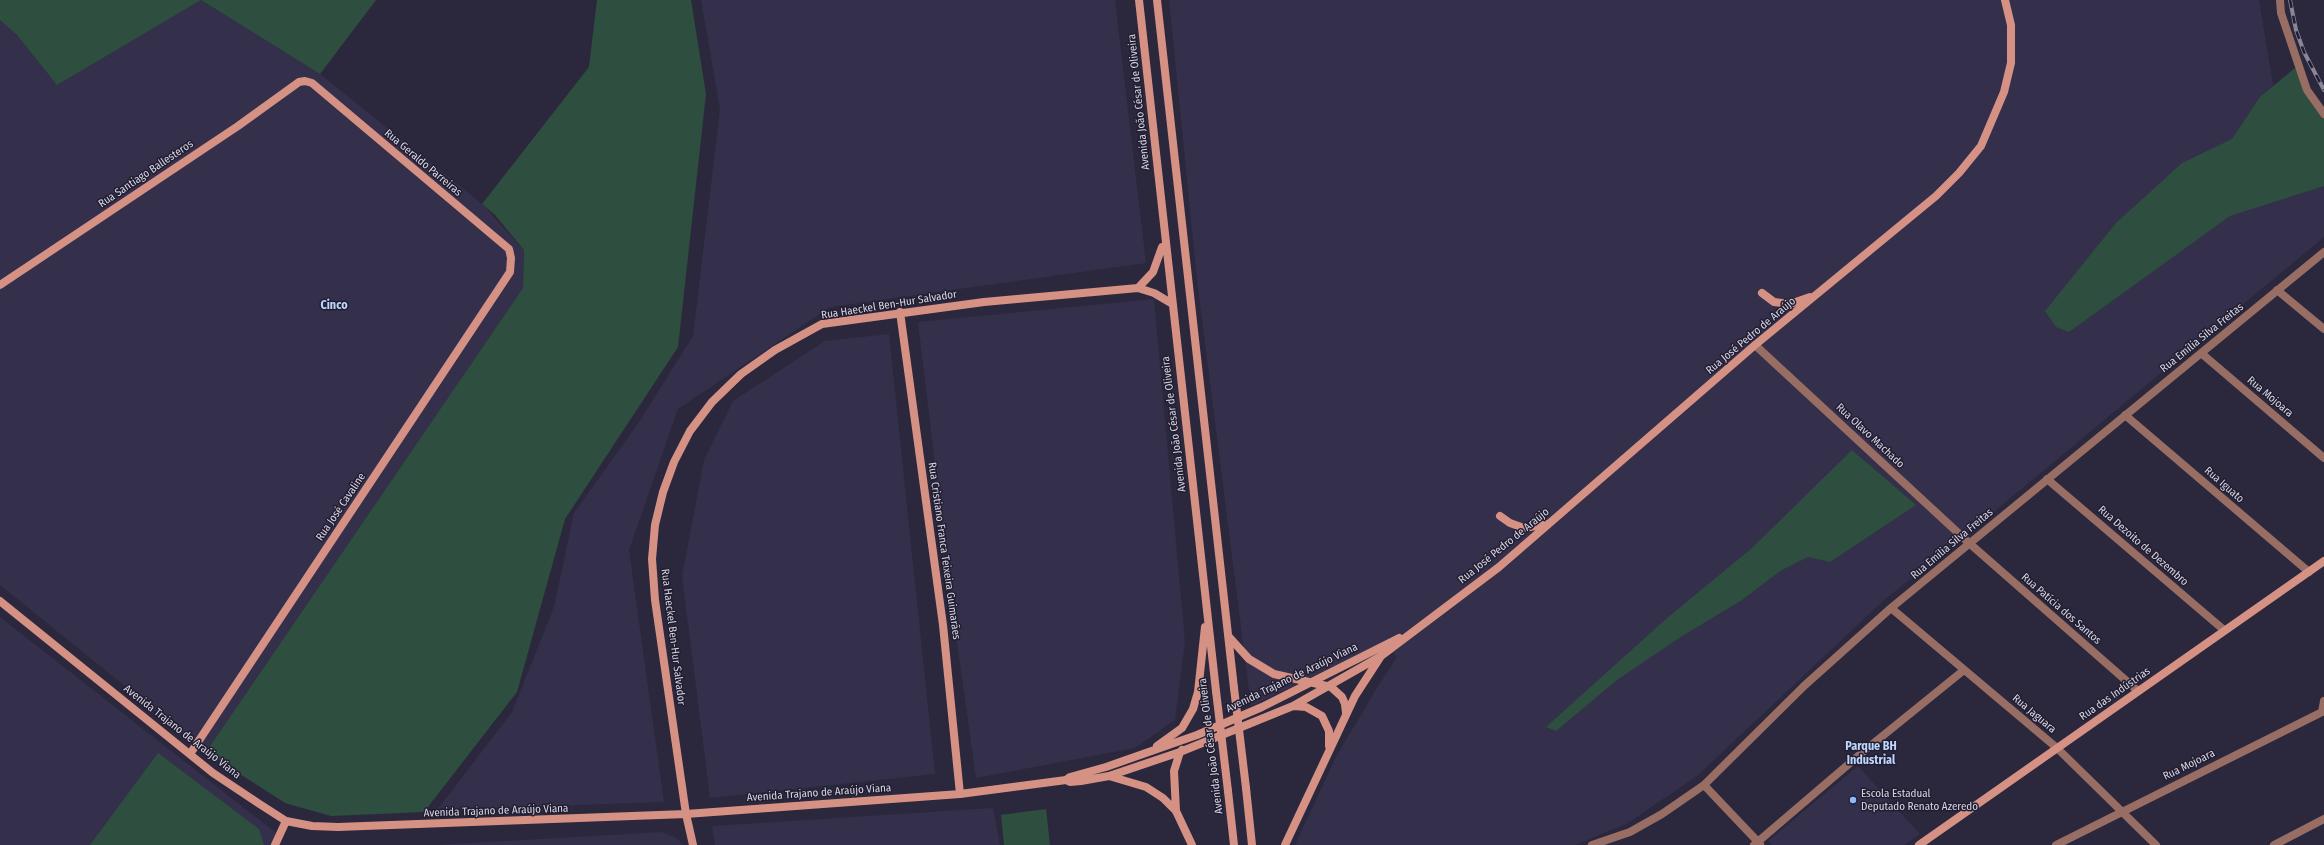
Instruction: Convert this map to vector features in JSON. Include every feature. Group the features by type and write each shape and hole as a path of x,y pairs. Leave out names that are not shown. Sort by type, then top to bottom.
{"street":[{"name":"Avenida João César de Oliveira","path":"1139,0 1171,303 1234,845"},
{"path":"1158,0 1252,845"},
{"name":"Rua José Pedro de Araújo","path":"1285,845 1355,696 1381,656 1498,567 1755,345 1936,196 1980,146 2004,92 2011,63 2011,25 2005,0"},
{"path":"2280,0 2281,13 2307,90 2324,114"},
{"name":"Rua Geraldo Parreiras","path":"305,81 312,84 509,249 512,258 510,272"},
{"name":"Rua Santiago Ballesteros","path":"0,285 238,126 299,82 305,81"},
{"path":"1138,288 1153,272 1162,254 1164,234"},
{"name":"Rua Emília Silva Freitas","path":"1592,845 1630,832 1662,814 1704,785 1804,686 1891,608 2324,252"},
{"name":"Rua José Cavaline","path":"190,754 510,272"},
{"name":"Rua Haeckel Ben-Hur Salvador","path":"686,814 655,600 652,559 655,525 663,492 674,462 690,431 712,402 742,374 775,350 822,324 900,312 1138,288 1154,293 1171,303"},
{"path":"2277,290 2324,329"},
{"path":"1762,293 1774,302 1790,304 1815,296"},
{"name":"Rua Cristiano Franca Teixeira Guimarães","path":"900,312 944,625 960,794"},
{"name":"Rua Olavo Machado","path":"1755,345 1969,544"},
{"name":"Rua Mojoara","path":"2201,353 2324,458"},
{"name":"Rua Iguato","path":"2126,415 2309,572"},
{"name":"Rua Dezoito de Dezembro","path":"2047,479 2224,630"},
{"path":"1500,516 1510,523 1524,528 1550,523"},
{"name":"Rua Patícia dos Santos","path":"1969,544 2138,691"},
{"name":"Rua das Indústrias","path":"1919,845 2324,561"},
{"name":"Avenida Trajano de Araújo Viana","path":"0,601 213,773 286,821 312,826 338,827 686,814 960,794 1066,780 1074,782 1108,776 1180,752 1293,706 1331,687 1381,656"},
{"name":"Rua Jaguara","path":"1891,608 2057,748 2156,845"},
{"path":"1149,751 1182,728 1193,709 1198,692 1207,614"},
{"name":"Rua José Pedro de Araújo","path":"1391,642 1411,633"},
{"path":"1229,637 1249,659 1265,670 1284,677 1331,687 1338,692 1345,704 1346,716"},
{"name":"Avenida Trajano de Araújo Viana","path":"1066,780 1070,777 1106,767 1197,735 1312,682 1391,642"},
{"path":"1704,785 1757,844 1864,751 1964,670"},
{"name":"Rua Mojoara","path":"2056,845 2120,811 2323,712 2324,701"},
{"path":"1293,706 1306,707 1322,716 1329,731 1328,752"},
{"path":"1176,811 1174,771 1180,752 1227,722"},
{"name":"Avenida Trajano de Araújo Viana","path":"1108,776 1146,787 1163,798 1176,811 1192,845"},
{"path":"686,814 693,845"},
{"path":"2274,845 2324,819"},
{"path":"275,845 286,821"}],"shaded area":[{"path":"201,0 320,74 482,204 524,250 523,288 206,752 0,585 0,20 17,35 57,84"},
{"path":"701,0 1115,0 1146,263 830,307 678,409 629,550 664,802 437,810 512,712 554,607 574,513 639,422 693,336 720,109"},
{"path":"1169,0 2259,0 2275,96 2324,170 2324,237 1954,545 1884,600 1697,776 1628,823 1575,845 1295,845 1336,757 1397,657 1387,645 1317,675 1251,706 1197,280"},
{"path":"1154,299 1185,642 1175,720 1135,748 976,778 952,607 918,322"},
{"path":"889,334 935,774 710,798 682,576 704,460 733,401 825,341"},
{"path":"0,617 280,836 276,845 0,845"},
{"name":"Escola Estadual Deputado Renato Azeredo","path":"1858,766 1920,834 1904,845 1772,845 1768,841"},
{"path":"993,808 1000,845 715,845 712,826"},
{"path":"662,832 678,839 682,845 436,845"}],"green space":[{"path":"0,0 201,0 57,85 17,35 0,20"},
{"path":"201,0 376,0 320,74"},
{"path":"597,0 691,0 706,94 678,347 565,519 517,692 424,812 331,816 285,803 206,752 523,288 524,250 495,215 482,204 589,67"},
{"path":"2295,68 2324,117 2324,186 2230,216 2069,332 2056,327 2045,311 2116,223 2182,163 2232,139 2260,97"},
{"path":"1852,450 1916,505 1830,562 1808,557 1780,571 1742,600 1679,638 1617,680 1556,731 1546,727 1666,619 1752,548"},
{"path":"158,753 259,829 264,845 90,845"},
{"path":"1046,809 1050,845 1004,845 1001,815"}],"railway":[{"path":"2290,0 2296,30 2304,52 2324,90"}],"place":[{"name":"Escola Estadual Deputado Renato Azeredo","path":"1853,800"}],"district":[{"name":"Cinco","path":"334,306"},
{"name":"Parque BH Industrial","path":"1871,754"}]}
